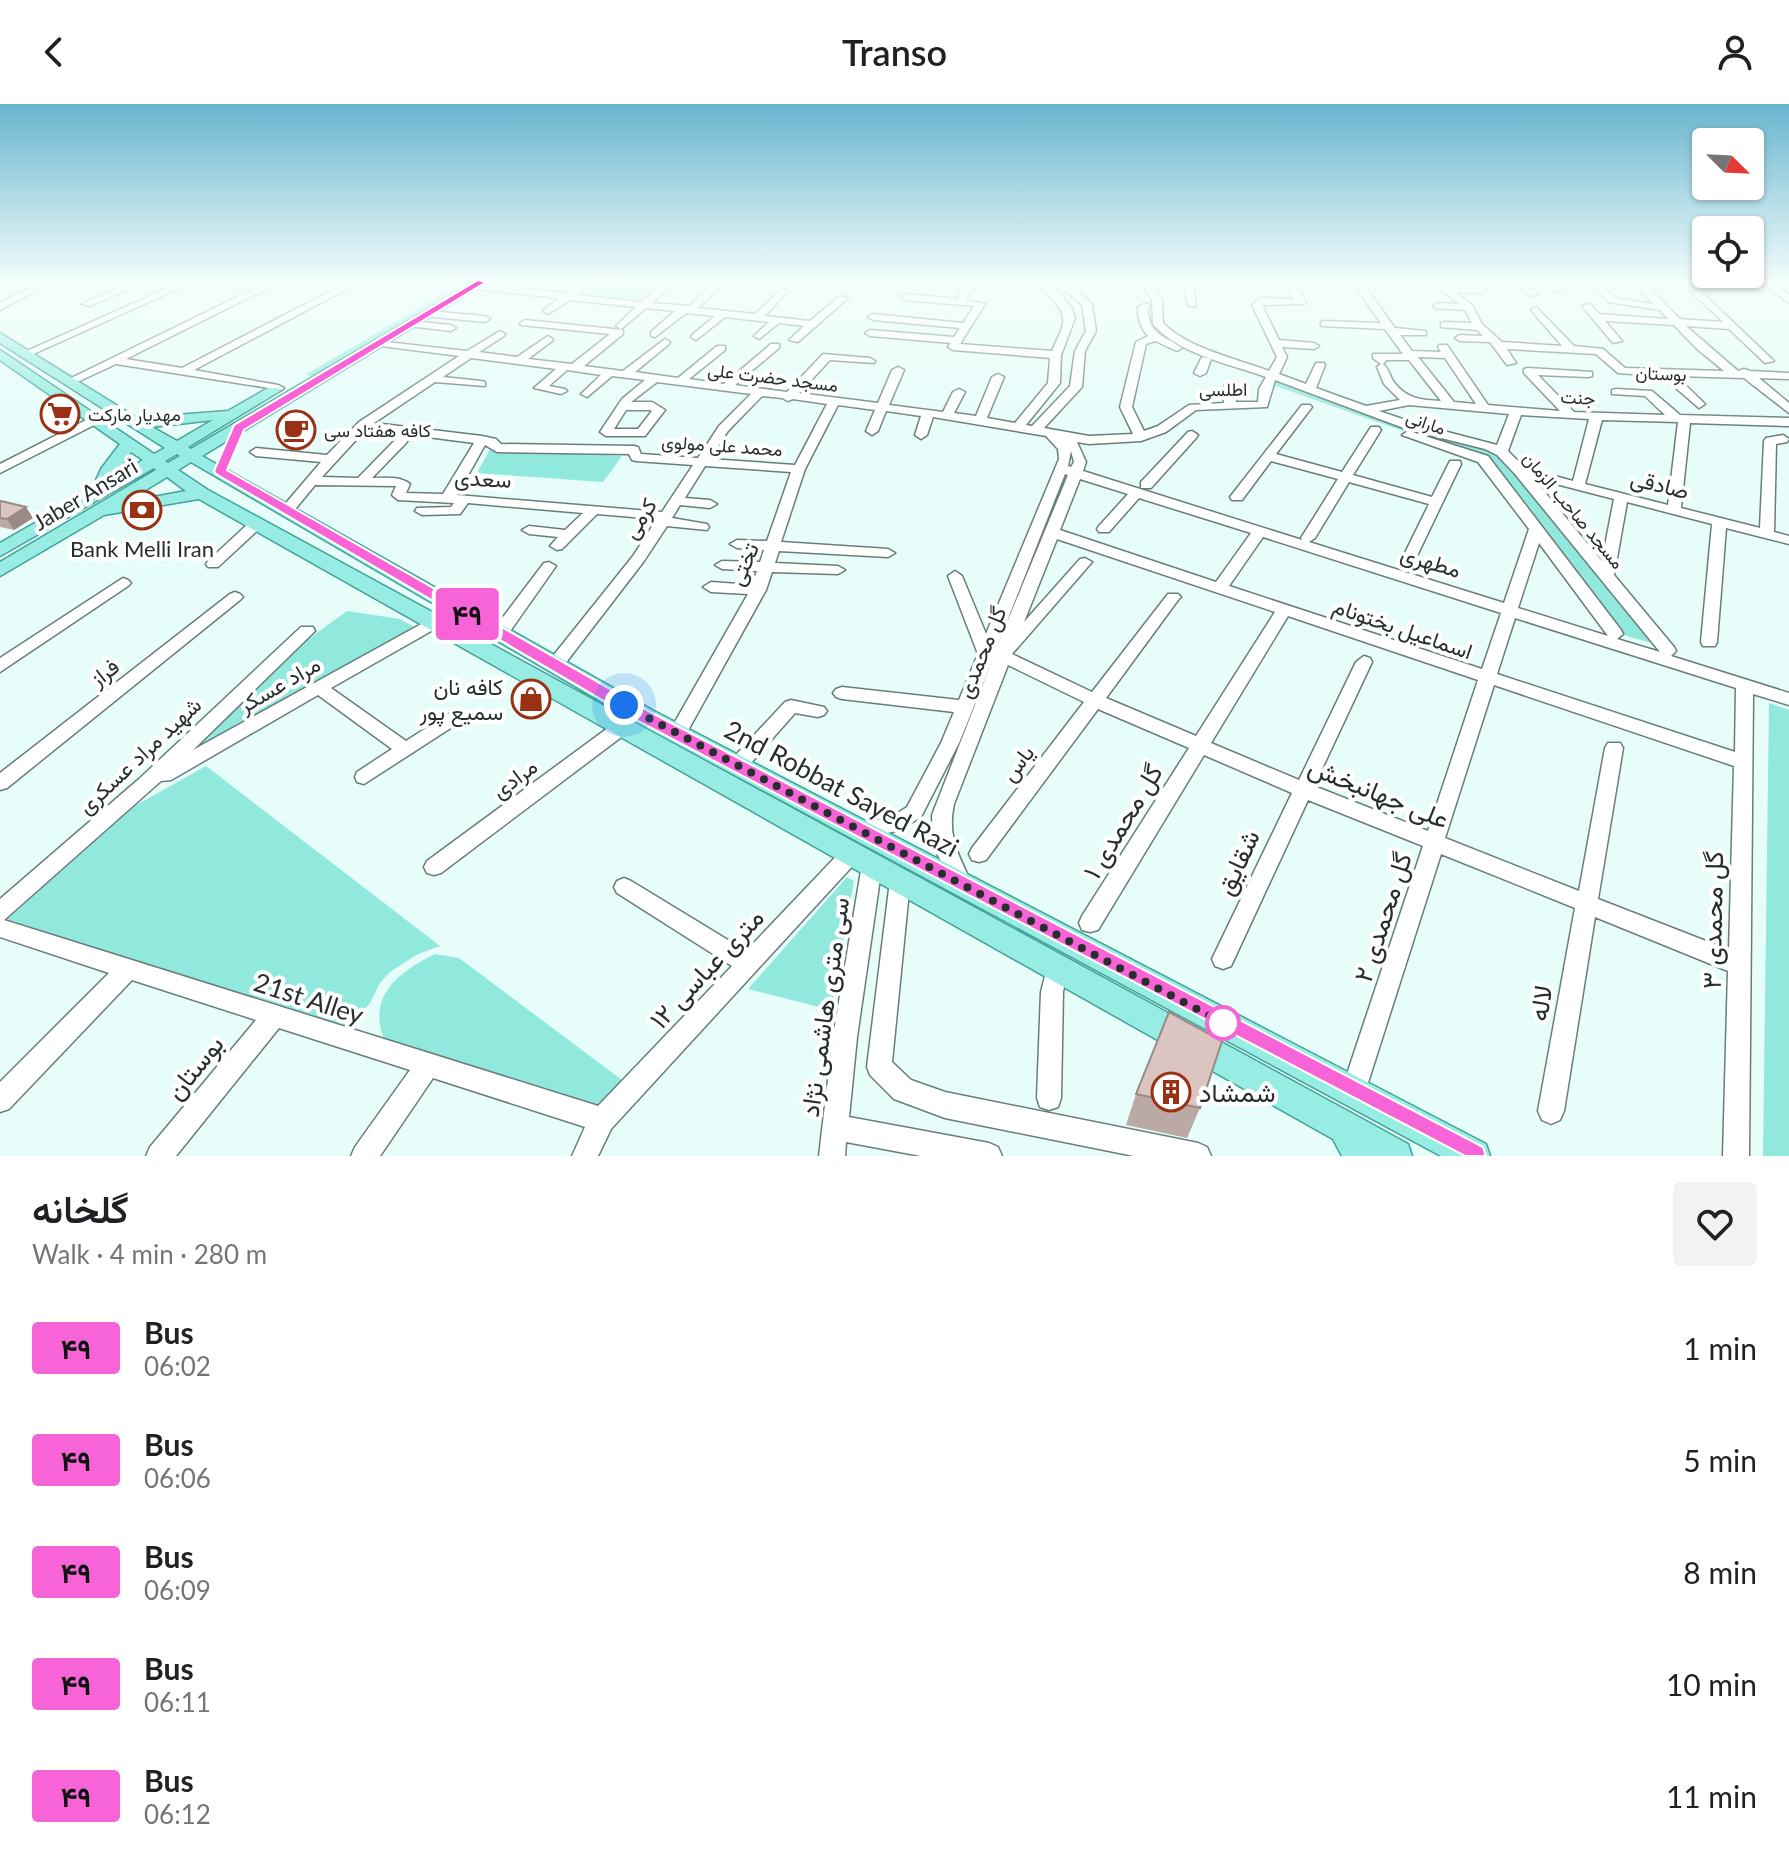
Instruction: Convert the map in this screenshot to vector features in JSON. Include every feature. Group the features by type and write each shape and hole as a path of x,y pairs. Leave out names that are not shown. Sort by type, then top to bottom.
{"main road":[{"path":"220,471 239,419 278,388 375,331"},
{"path":"134,423 239,419 318,380 400,331"},
{"path":"0,337 9,359"},
{"name":"2nd Robbat Sayed Razi","path":"9,359 69,382 134,423 737,766 862,850 900,881 1396,1156"},
{"name":"2nd Robbat Sayed Razi","path":"9,359 202,494 622,727 862,850 965,886 1081,933 1353,1092 1474,1156"},
{"path":"295,378 318,380"},
{"name":"Jaber Ansari","path":"0,570 91,515 160,466 239,419"},
{"path":"98,494 109,469 128,445"},
{"path":"7,547 98,494 160,466"},
{"path":"91,515 156,499 202,494"},
{"path":"7,547 31,541 39,547"},
{"path":"325,562 353,548"},
{"path":"1057,967 1081,933"},
{"path":"1344,1126 1359,1156"}],"street":[{"path":"9,359 74,331"},
{"path":"69,382 174,331"},
{"path":"183,372 261,331"},
{"path":"561,391 540,388 619,332 610,331"},
{"path":"624,376 666,331"},
{"path":"696,337 703,331"},
{"path":"759,336 764,331"},
{"path":"794,340 805,331"},
{"path":"956,344 963,331"},
{"path":"1018,427 1054,383 1056,355 1065,331"},
{"path":"1070,465 1076,448 1050,432 1076,387 1080,351 1091,331"},
{"path":"1141,437 1126,407 1141,342 1154,338 1148,331"},
{"name":"مسجد صاحب الزمان","path":"1165,331 1270,380 1310,389 1419,429 1489,446 1501,452 1668,651"},
{"path":"1195,331 1197,348"},
{"path":"1270,331 1282,357 1270,380"},
{"path":"1392,331 1449,404"},
{"path":"1410,331 1422,333"},
{"path":"1484,331 1511,363"},
{"path":"1555,331 1572,350"},
{"path":"1609,331 1617,341"},
{"path":"1688,331 1789,409"},
{"path":"1737,331 1769,361"},
{"path":"870,333 1056,355"},
{"path":"287,510 363,425 500,334"},
{"name":"مارانی","path":"1154,338 1428,443 1483,459 1615,634"},
{"name":"بوستان","path":"1460,338 1599,351 1622,371 1739,373"},
{"path":"517,362 548,339"},
{"name":"مسجد حضرت علی","path":"381,343 788,398 980,420 1050,432"},
{"path":"1276,343 1316,350 1310,389"},
{"path":"724,389 775,346"},
{"path":"678,383 721,348"},
{"path":"1409,402 1388,382 1377,356 1410,356 1445,351 1483,406"},
{"path":"788,398 827,356 870,361"},
{"path":"1200,373 1206,359"},
{"path":"114,360 278,388"},
{"path":"872,431 898,370"},
{"path":"1570,415 1528,371 1588,374"},
{"path":"1666,373 1699,404"},
{"path":"1739,373 1789,376"},
{"path":"587,394 608,374"},
{"path":"980,420 998,377"},
{"path":"434,379 481,384"},
{"path":"623,406 659,410 641,433 606,432 623,406 653,380"},
{"name":"اطلسی","path":"1050,432 1116,441 1141,437 1162,429 1206,400 1230,406 1263,405 1270,380"},
{"path":"1229,386 1230,406"},
{"path":"947,416 959,392"},
{"path":"1616,392 1648,393 1681,419 1674,511"},
{"name":"کرمی","path":"555,665 639,558 723,429 758,394"},
{"name":"جنت","path":"1366,409 1409,402 1570,415 1789,422"},
{"name":"تختی","path":"677,734 758,590 799,469 833,403"},
{"path":"1419,429 1430,403"},
{"path":"1237,497 1306,407"},
{"path":"1501,452 1517,410"},
{"path":"921,435 928,414"},
{"path":"1578,486 1596,423 1595,416"},
{"path":"0,469 94,420"},
{"path":"1759,421 1786,441"},
{"name":"محمد علی مولوی","path":"363,425 482,440 492,442 497,448 634,450 636,457 799,469"},
{"path":"1308,538 1375,430"},
{"path":"1104,529 1192,435"},
{"path":"362,481 402,440"},
{"path":"448,498 482,440"},
{"path":"1767,534 1770,441 1786,441"},
{"path":"256,452 330,459"},
{"path":"1269,456 1435,502"},
{"path":"1411,555 1455,464"},
{"name":"مطهری","path":"1070,465 1260,531 1615,634 1789,689"},
{"name":"گل محمدی","path":"914,812 950,743 963,707 994,654 1051,532 1070,465"},
{"name":"گل محمدی","path":"939,825 994,654 1070,465"},
{"name":"صادقی","path":"1520,471 1789,540"},
{"name":"سعدی","path":"313,481 397,482 403,484 399,495 403,497 594,509 702,527"},
{"name":"مطهری","path":"1141,489 1308,538 1789,699"},
{"path":"1606,576 1621,497"},
{"path":"422,511 455,511 464,499"},
{"path":"676,501 710,504"},
{"path":"529,530 562,540 594,509"},
{"path":"1709,642 1719,522"},
{"path":"213,564 256,524"},
{"name":"گل محمدی ۲","path":"1353,1092 1536,529"},
{"path":"1219,589 1260,531"},
{"name":"اسماعیل بختونام","path":"1051,532 1743,762"},
{"path":"737,544 888,553"},
{"path":"955,576 994,654 1085,562"},
{"path":"722,565 838,570"},
{"path":"500,633 549,566"},
{"path":"0,666 123,583"},
{"path":"711,587 758,590"},
{"name":"فراز","path":"0,783 235,597"},
{"name":"یاس","path":"979,854 1173,597"},
{"name":"گل محمدی ۱","path":"1081,933 1283,611"},
{"name":"مراد عسکر","path":"146,784 434,622"},
{"name":"شهید مراد عسکری","path":"0,912 146,784 307,631"},
{"name":"علی جهانبخش","path":"994,654 1301,789 1740,965"},
{"name":"شقایق","path":"1223,959 1301,789 1364,662"},
{"name":"گل محمدی ۳","path":"1736,1156 1745,685"},
{"path":"320,688 406,750"},
{"path":"842,693 963,707"},
{"path":"737,766 791,706 818,711"},
{"path":"364,777 454,718"},
{"name":"مرادی","path":"434,867 622,727"},
{"name":"لاله","path":"1551,1111 1614,748"},
{"path":"914,812 914,820 922,825 939,825 944,857 965,886"},
{"path":"862,850 914,812"},
{"name":"۱۲ متری عباسی","path":"585,1156 602,1120 748,964 862,850"},
{"name":"سی متری هاشمی نژاد","path":"832,1156 862,850"},
{"path":"900,881 879,1067 903,1090 945,1105 1198,1156"},
{"path":"624,887 748,964"},
{"name":"21st Alley","path":"0,928 602,1120"},
{"path":"1049,1098 1052,992 1057,967"},
{"path":"0,1100 127,970"},
{"name":"بوستان","path":"159,1156 274,1016"},
{"path":"364,1156 428,1065"},
{"path":"837,1127 926,1150 989,1156"}],"shaded area":[{"path":"380,331 394,331 318,377 305,375"},
{"path":"1274,378 1499,453 1659,645 1616,633 1488,461 1270,384"},
{"path":"490,449 622,456 603,482 477,473"},
{"path":"347,611 400,619 416,628 196,755 192,748 299,646"},
{"path":"1769,703 1789,710 1789,1156 1763,1156"},
{"path":"206,766 440,946 416,955 390,972 380,983 370,1003 345,1030 4,918 122,813"},
{"path":"847,877 854,881 831,1010 748,989"},
{"path":"435,954 459,958 622,1080 596,1106 386,1044 379,1013 388,988 408,969"}],"building":[{"path":"1,501 26,507 7,519 0,518"},
{"name":"شمشاد","path":"1169,1012 1222,1041 1200,1108 1136,1094"}],"bus line":[{"name":"۴۹","path":"401,331 238,428 220,471 646,717 1474,1156"}],"place":[{"name":"مهدیار مارکت","path":"60,414"},
{"name":"کافه هفتاد سی","path":"296,430"},
{"name":"Bank Melli Iran","path":"142,510"},
{"name":"کافه نان سمیع پور","path":"531,699"},
{"name":"شمشاد","path":"1171,1092"}],"route":[{"path":"624,705 1227,1025 1223,1023"}]}
